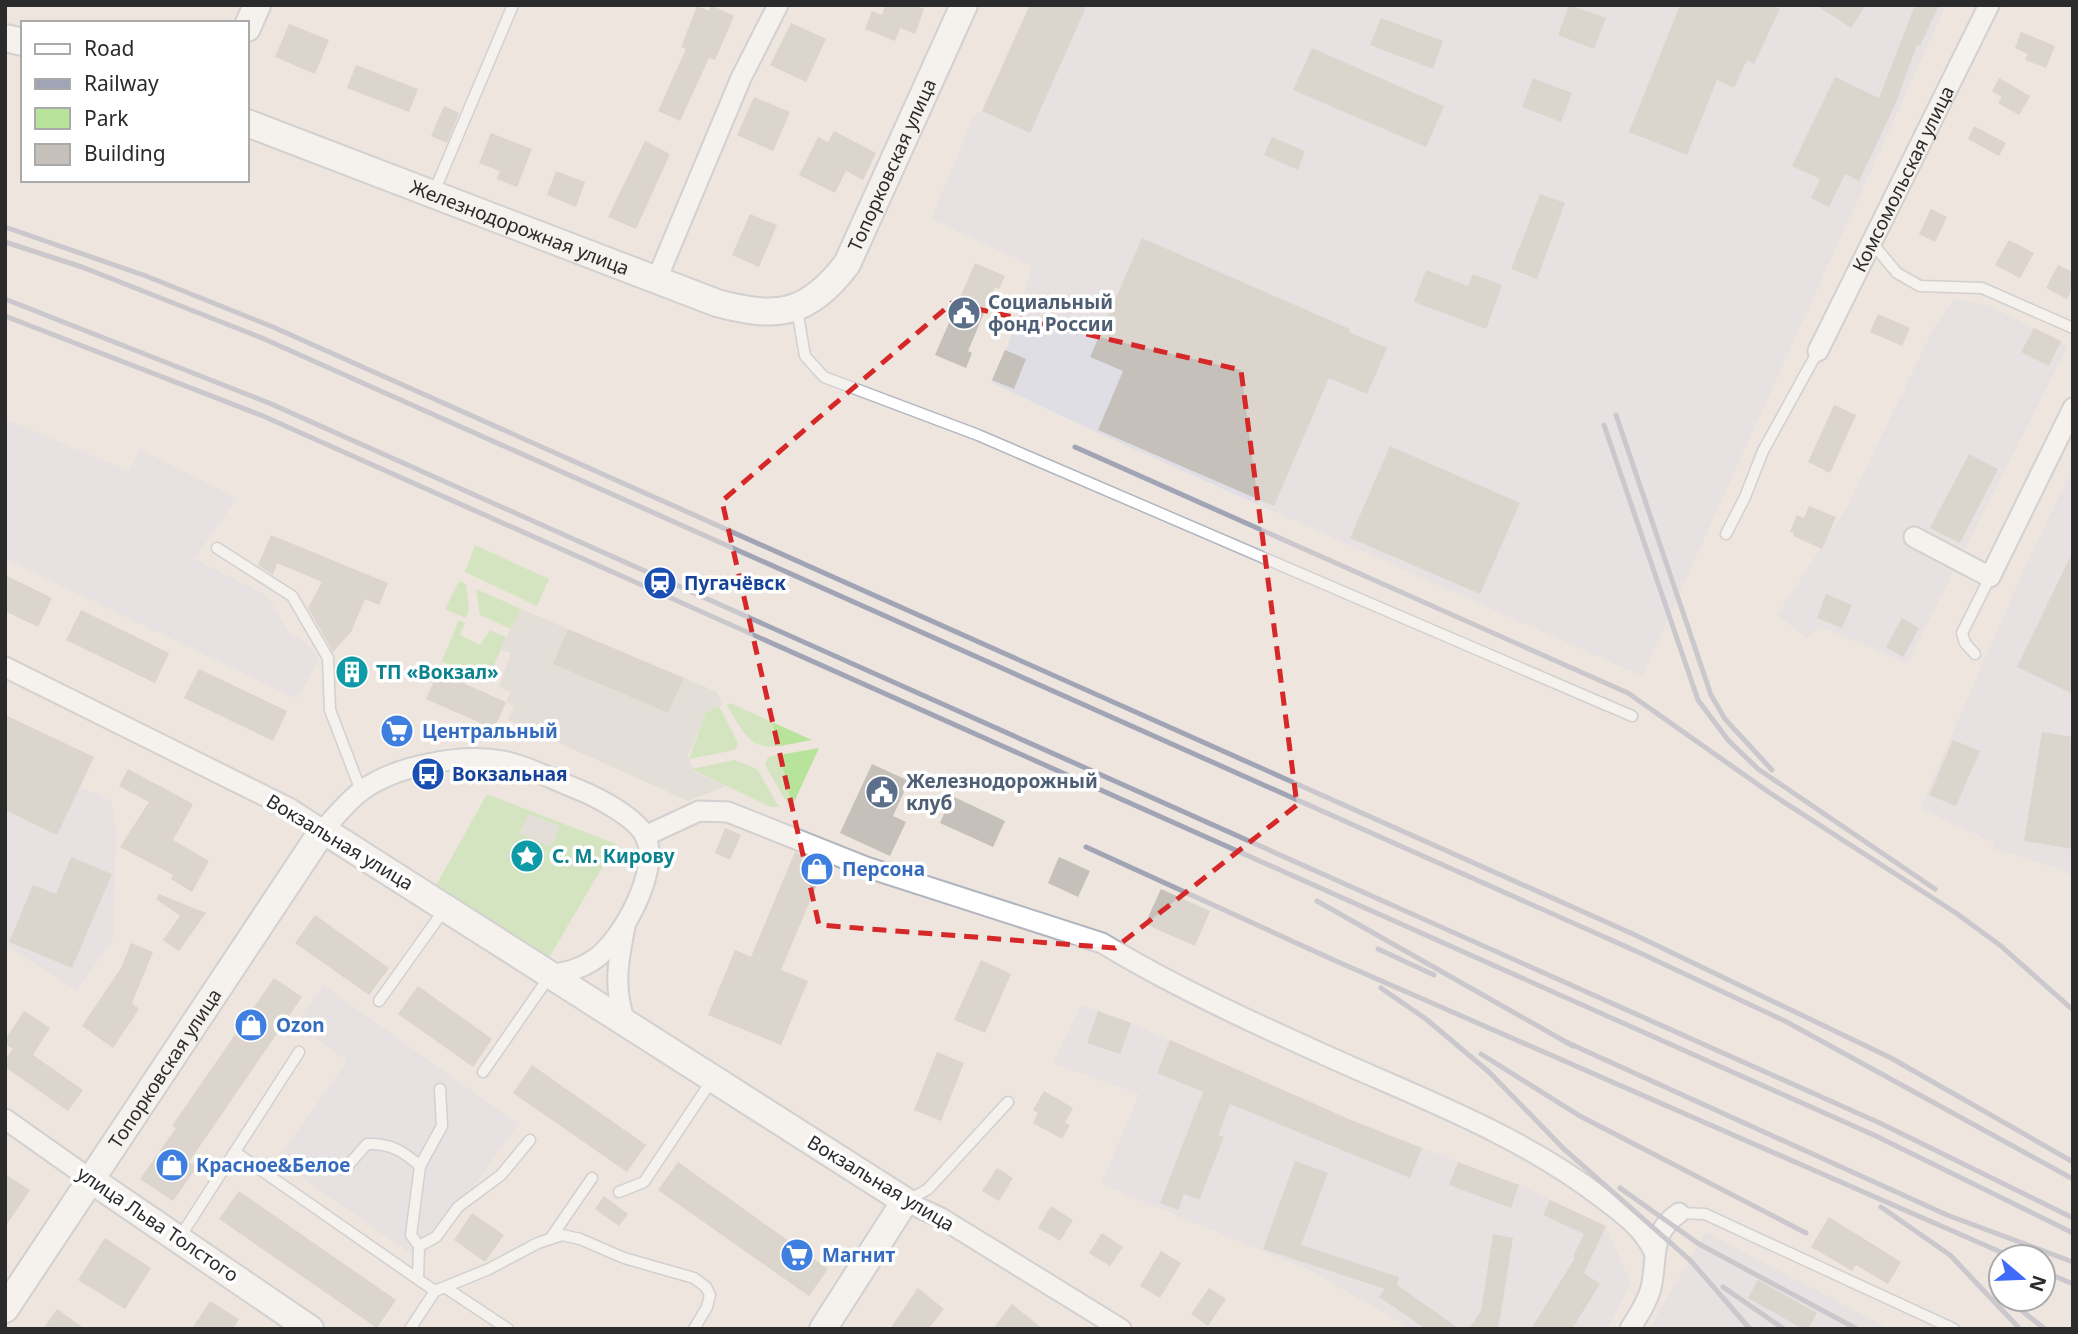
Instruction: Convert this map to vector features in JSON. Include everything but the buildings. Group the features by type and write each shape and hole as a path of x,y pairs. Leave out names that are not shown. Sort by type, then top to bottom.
{"street":[{"path":"248,27 257,5"},
{"path":"656,281 741,78 778,5"},
{"name":"Топорковская улица","path":"797,309 829,287 846,264 964,5"},
{"name":"Комсомольская улица","path":"1818,351 1989,5"},
{"name":"Железнодорожная улица","path":"248,123 432,197 656,281 747,311 773,313 797,309"},
{"path":"1914,537 1990,577 2073,408"},
{"name":"Вокзальная улица","path":"5,667 289,808 905,1202 941,1218 1121,1329"},
{"path":"323,830 361,790 401,771 454,759 503,761 588,793 616,808 645,836 649,855 644,882 625,926 616,969 616,998 634,1027"},
{"path":"645,836 699,811 728,812 866,867 1101,943 1291,1040 1543,1155 1611,1205 1646,1235 1653,1251"},
{"name":"Топорковская улица","path":"5,1309 323,830"},
{"path":"550,975 574,971 597,958 625,926"},
{"name":"улица Льва Толстого","path":"7,1123 310,1329"},
{"path":"823,1329 905,1202"},
{"path":"1630,1329 1651,1288 1653,1251 1667,1221 1679,1213"}],"lane":[{"path":"432,197 513,5"},
{"path":"1871,243 1897,273 1920,286 1982,288 2073,328"},
{"path":"797,309 805,356 824,377 978,435 1632,716"},
{"path":"1726,534 1745,497 1763,451 1818,351"},
{"path":"217,548 292,596 328,658 330,710 361,790"},
{"path":"1975,654 1965,643 1962,633 1990,577"},
{"path":"379,1001 446,908"},
{"path":"483,1072 550,975"},
{"path":"178,1238 299,1052"},
{"path":"619,1192 644,1182 713,1079"},
{"path":"418,1279 419,1246 411,1235 420,1166 442,1126 440,1088"},
{"path":"905,1202 928,1189 1008,1102"},
{"path":"419,1246 436,1237 458,1207 501,1175 530,1140"},
{"path":"344,1170 367,1144 384,1143 404,1152 420,1166"},
{"path":"235,1152 418,1279 441,1289 508,1329"},
{"path":"550,1239 592,1178"},
{"path":"1679,1213 1705,1214 1954,1329"},
{"path":"410,1329 441,1289 562,1235 580,1239 624,1258 694,1278 706,1287 710,1295 707,1307 694,1329"}],"highlighted area":[{"path":"952,303 1241,370 1297,805 1115,948 819,925 722,501"}],"shaded area":[{"path":"1029,5 1946,5 1642,676 1096,432 991,382 1009,342 1032,266 931,219 974,116 982,111"},
{"path":"1954,299 1988,305 2068,346 1907,663 1821,627 1807,638 1777,615 1846,509 1934,328"},
{"path":"5,419 129,471 140,449 237,498 194,559 268,596 289,633 304,641 319,659 297,699 5,559"},
{"path":"2073,467 2073,876 2060,869 1993,848 1995,843 1920,808 2025,567"},
{"path":"521,609 568,629 554,664 668,713 684,678 717,692 722,705 706,712 688,756 694,772 726,786 688,801 508,720 514,706 506,702 510,692 499,687 511,653 500,649"},
{"path":"5,752 111,801 116,832 113,939 77,990 5,945"},
{"path":"529,814 560,826 551,847 519,833"},
{"path":"323,985 518,1124 421,1261 277,1160 347,1061 296,1024"},
{"path":"1081,1005 1131,1023 1367,1127 1519,1185 1606,1226 1631,1283 1607,1329 1412,1329 1313,1272 1101,1184 1139,1094 1053,1063"},
{"path":"1706,1232 1890,1329 1649,1329"}],"green space":[{"path":"475,545 549,579 537,606 465,572"},
{"path":"459,581 466,584 469,611 465,618 445,609"},
{"path":"476,589 521,609 511,629 480,615"},
{"path":"459,620 465,623 460,635 480,645 490,630 506,637 487,682 442,661"},
{"path":"730,703 812,740 780,746 760,745 744,733 727,705"},
{"path":"719,706 738,743 735,750 689,759 706,712"},
{"path":"819,748 795,800 788,805 765,765 768,757"},
{"path":"735,760 757,769 779,807 771,807 691,769"},
{"path":"487,794 616,844 550,956 536,954 434,889"}],"railway":[{"path":"5,227 146,276 273,327 1633,934 1891,1058 2073,1162"},
{"path":"5,242 82,267 262,338 1638,952 1785,1021 2073,1179"},
{"path":"5,299 269,403 1882,1124 2073,1218"},
{"path":"5,316 263,416 1876,1136 2073,1233"},
{"path":"1616,415 1711,695 1725,719 1772,770"},
{"path":"1604,425 1698,700 1728,740 1758,769 1935,889"},
{"path":"1075,447 1628,693 1770,793 1956,913 2001,946 2073,1010"},
{"path":"1086,847 1336,961 1987,1246"},
{"path":"1317,901 1573,1046"},
{"path":"1378,949 1434,975"},
{"path":"1381,988 1426,1019 1489,1072 1563,1148 1690,1260 1750,1329"},
{"path":"1566,1042 1947,1215 2073,1262"},
{"path":"1481,1054 1580,1116 1806,1233"},
{"path":"1620,1188 1699,1244 1857,1329"},
{"path":"1881,1207 1950,1255 2020,1329"},
{"path":"2057,1277 2073,1284"},
{"path":"1723,1287 1784,1329"},
{"path":"2025,1313 2045,1329"}],"place":[{"name":"Социальный фонд России","path":"964,313"},
{"name":"Пугачёвск","path":"660,583"},
{"name":"ТП «Вокзал»","path":"352,672"},
{"name":"Центральный","path":"397,731"},
{"name":"Вокзальная","path":"428,774"},
{"name":"Железнодорожный клуб","path":"882,792"},
{"name":"С. М. Кирову","path":"527,856"},
{"name":"Персона","path":"817,869"},
{"name":"Ozon","path":"251,1025"},
{"name":"Красное&Белое","path":"172,1165"},
{"name":"Магнит","path":"797,1255"}]}
